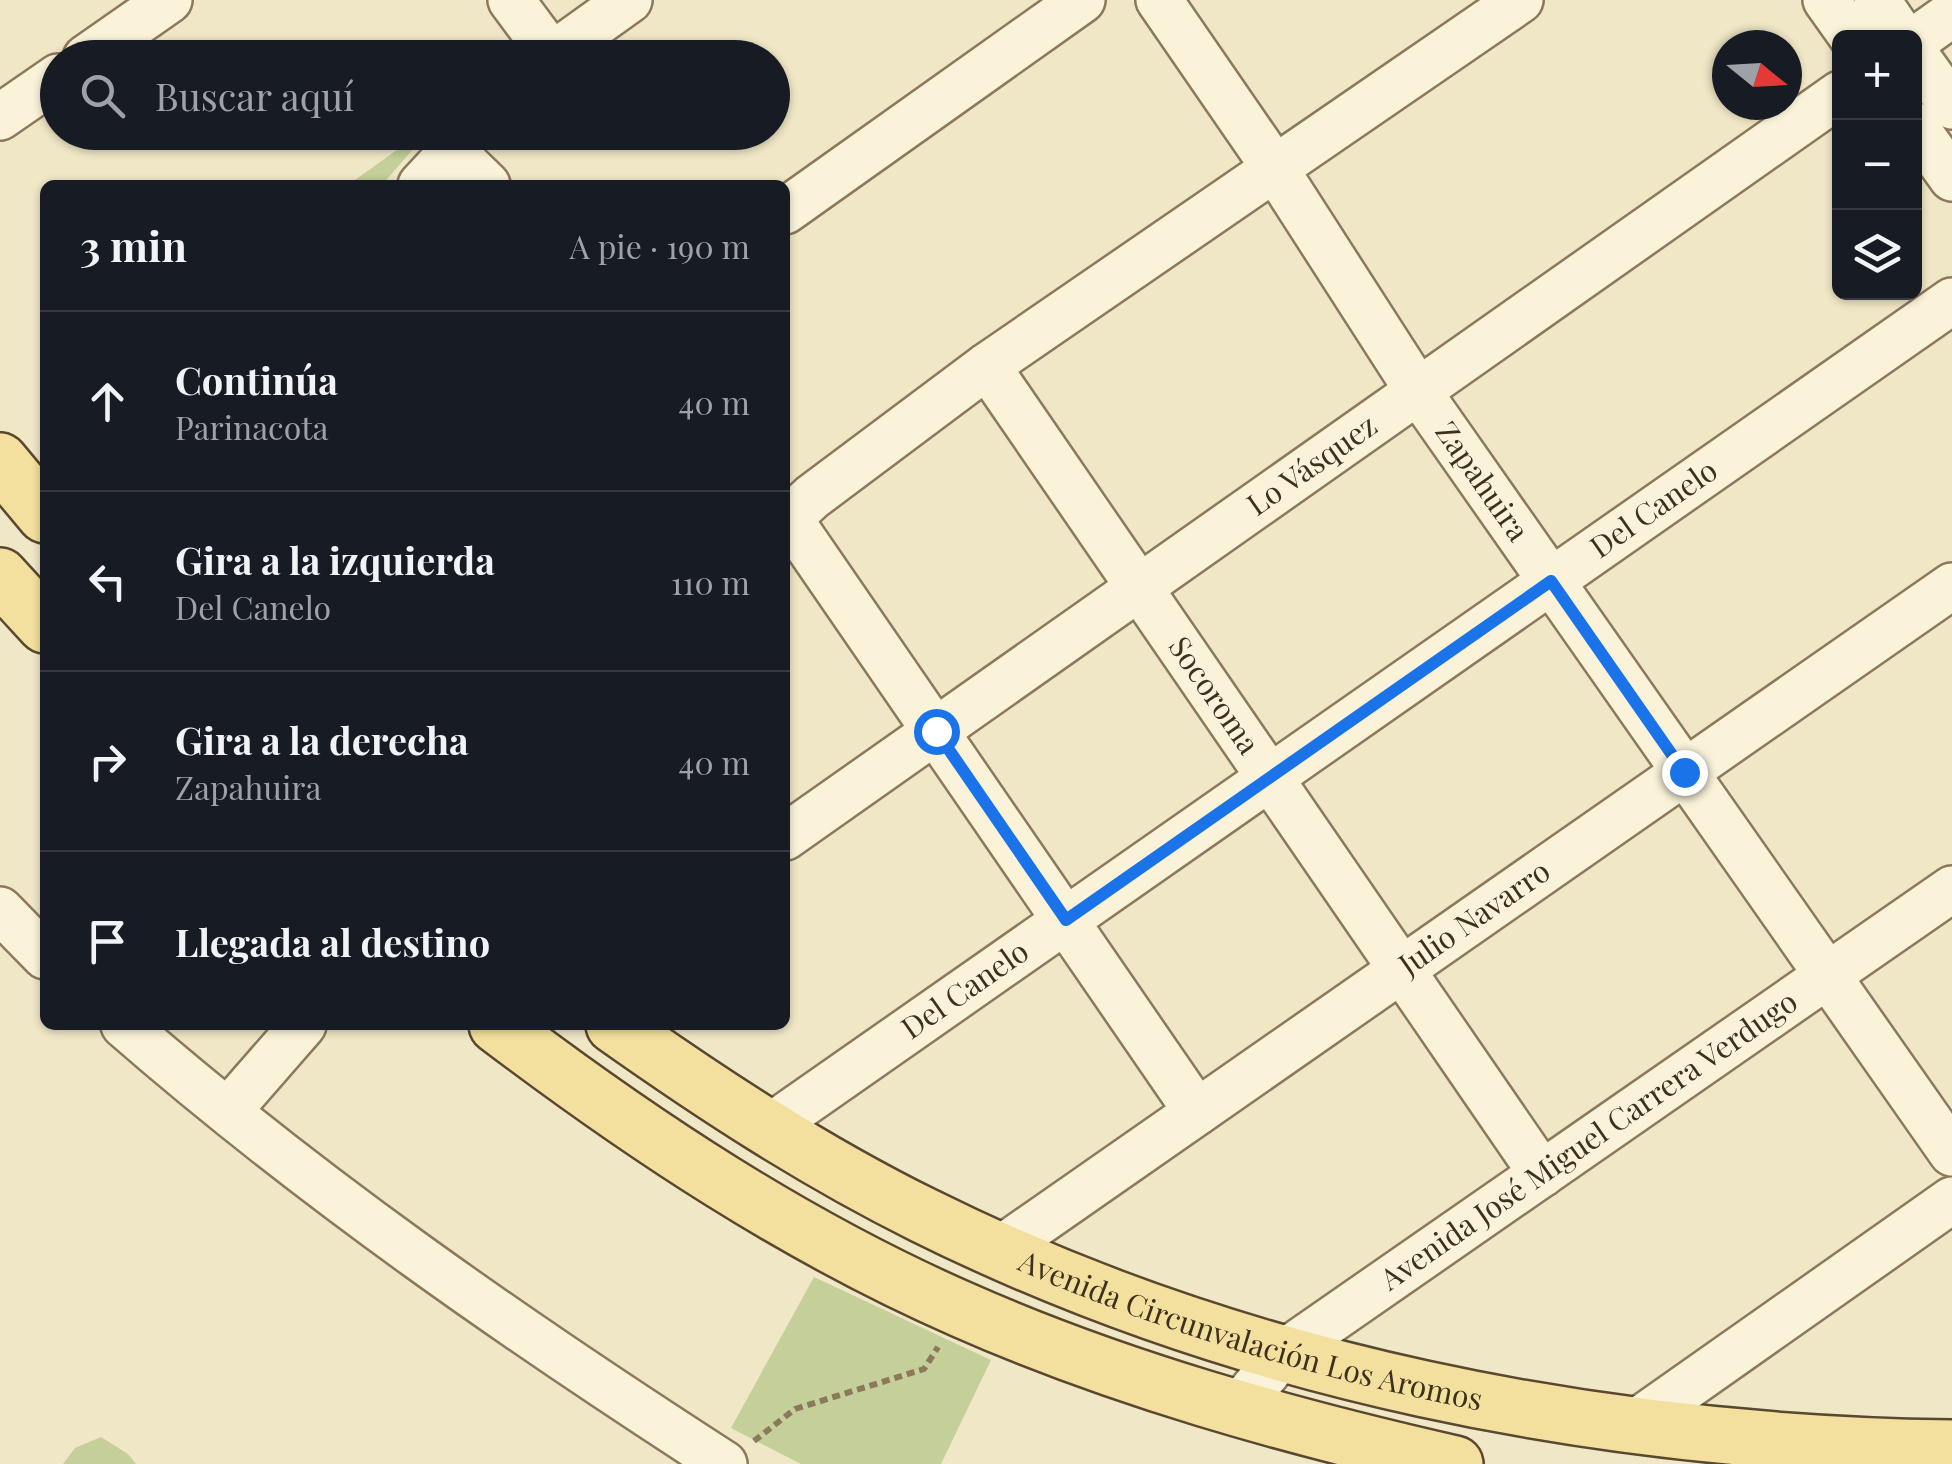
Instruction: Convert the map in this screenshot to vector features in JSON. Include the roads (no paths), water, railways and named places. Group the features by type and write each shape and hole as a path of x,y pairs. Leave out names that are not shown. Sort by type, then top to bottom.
{"main road":[{"path":"0,460 40,509"},
{"path":"0,576 40,620"},
{"path":"504,1030 608,1107 698,1166 875,1268 961,1310 1114,1369 1239,1407 1455,1464"},
{"name":"Avenida Circunvalación Los Aromos","path":"621,1030 767,1129 922,1214 999,1250 1146,1308 1282,1354 1395,1382 1632,1426 1750,1439 1952,1448"}],"street":[{"path":"112,40 169,0"},
{"path":"512,0 539,40"},
{"path":"573,40 629,0"},
{"path":"790,207 1082,0"},
{"name":"Zapahuira","path":"1159,0 1274,167 1418,391 1952,1154"},
{"path":"1197,1112 936,731 792,502 1520,0"},
{"path":"1826,0 1847,30"},
{"path":"1877,0 1898,30"},
{"path":"1922,35 1952,14"},
{"path":"1922,65 1952,106"},
{"path":"0,117 40,89"},
{"name":"Lo Vásquez","path":"790,834 1832,100"},
{"path":"1922,136 1952,178"},
{"path":"426,180 453,150"},
{"path":"465,150 484,180"},
{"name":"Del Canelo","path":"767,1129 1952,301"},
{"name":"Socoroma","path":"987,366 1542,1174"},
{"name":"Julio Navarro","path":"999,1250 1952,586"},
{"name":"Avenida José Miguel Carrera Verdugo","path":"1239,1407 1282,1354 1952,890"},
{"path":"0,910 40,951"},
{"path":"130,1030 348,1205 472,1296 732,1459"},
{"path":"228,1111 299,1030"},
{"path":"1632,1426 1952,1200"}]}
